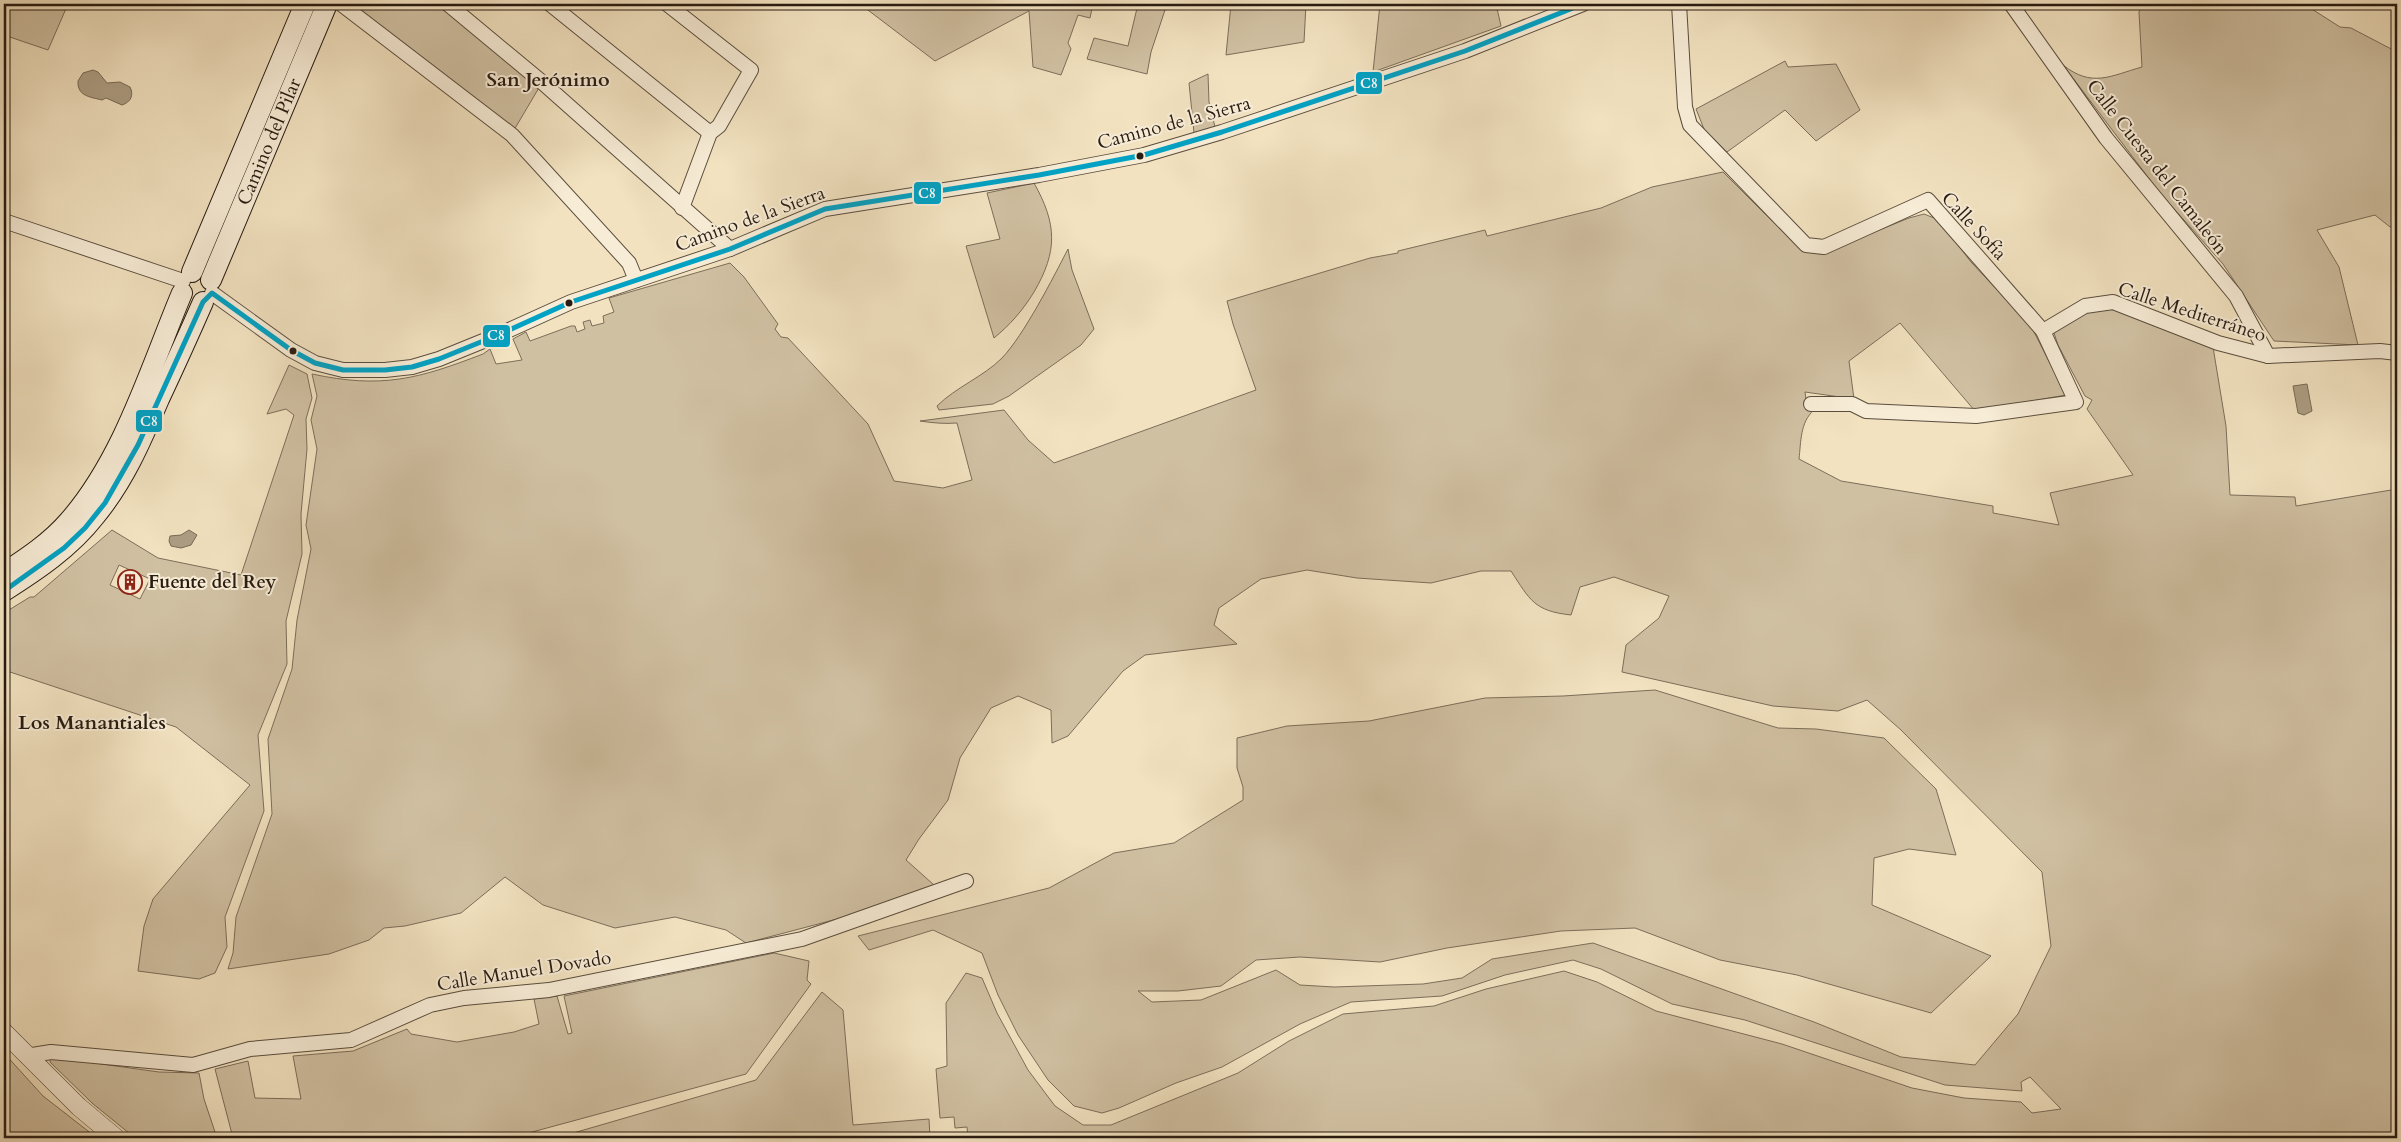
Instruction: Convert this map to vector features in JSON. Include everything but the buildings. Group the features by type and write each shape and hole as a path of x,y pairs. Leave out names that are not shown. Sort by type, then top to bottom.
{"main road":[{"name":"Camino del Pilar","path":"4,573 37,551 69,521 98,482 118,448 186,282 305,4"},
{"name":"Camino del Pilar","path":"4,591 47,564 74,539 95,517 119,483 135,454 209,291 327,4"},
{"path":"203,273 209,291 191,302 186,282 203,273"}],"street":[{"path":"340,4 512,136 629,263 636,280"},
{"path":"448,4 543,83 730,249"},
{"path":"550,4 710,133"},
{"path":"667,4 751,70 719,126 710,133 682,208"},
{"name":"Camino de la Sierra","path":"209,291 291,350 314,363 343,370 384,370 412,367 440,359 570,302 730,249 825,208 1040,175 1144,155 1222,132 1465,51 1583,4"},
{"name":"Calle Sofía","path":"1680,4 1685,107 1690,125 1806,245 1824,247 1928,200 2043,332 2076,402 1976,416 1866,411 1852,404 1811,404"},
{"name":"Calle Cuesta del Camaleón","path":"2011,4 2106,138 2236,296 2268,356"},
{"path":"4,221 186,282"},
{"name":"Calle Mediterráneo","path":"2043,332 2085,306 2113,302 2218,343 2268,356 2380,351 2397,353"},
{"name":"Calle Manuel Dovado","path":"26,1056 51,1052 193,1065 250,1049 351,1040 430,1005 464,998 549,990 802,939 966,881"},
{"path":"4,1032 79,1107 116,1138"}],"shaded area":[{"path":"4,4 68,4 48,50 4,35"},
{"path":"350,4 443,4 540,86 514,130"},
{"path":"860,4 1093,4 1090,18 1078,15 1068,43 1071,49 1061,75 1033,67 1029,11 935,61"},
{"path":"1138,4 1167,4 1151,52 1147,74 1087,59 1094,38 1128,46"},
{"path":"1231,4 1306,4 1304,42 1226,55"},
{"path":"1380,4 1496,4 1501,26 1373,72"},
{"path":"2143,4 2304,4 2340,27 2351,28 2397,52 2397,226 2390,227 2375,215 2317,230 2339,267 2358,345 2274,341 2223,264 2160,193 2063,65 2073,72 2092,78 2111,76 2142,67 2139,12"},
{"path":"1785,61 1788,67 1836,64 1860,110 1816,141 1785,110 1727,152 1704,129 1696,109"},
{"path":"93,70 98,72 107,83 120,82 130,87 132,95 130,100 122,105 106,98 102,100 82,93 78,86 78,81 83,73"},
{"path":"1208,74 1209,102 1215,127 1194,133 1189,83"},
{"path":"1723,172 1799,248 1820,254 1909,218 1924,214 1939,220 1971,262 2031,326 2066,395 1975,411 1900,323 1849,361 1854,399 1805,392 1807,407 1814,410 1809,415 1804,426 1799,459 1841,481 1993,506 1993,513 2059,525 2050,493 2133,475 2087,409 2092,400 2085,396 2058,345 2053,330 2084,314 2108,307 2213,347 2226,426 2230,495 2295,497 2296,506 2397,489 2397,1138 968,1138 967,1127 955,1128 954,1117 940,1118 936,1069 947,1066 946,1003 966,973 982,978 997,1013 1028,1070 1055,1106 1083,1125 1111,1125 1238,1073 1289,1041 1343,1014 1434,1006 1486,989 1564,971 1597,982 1656,1011 1782,1044 1912,1088 1964,1098 2021,1102 2032,1113 2061,1109 2030,1077 2021,1082 2022,1091 1945,1085 1745,1020 1672,1004 1601,969 1573,960 1505,975 1442,996 1351,1002 1300,1024 1222,1067 1176,1083 1119,1108 1102,1113 1074,1106 1048,1080 1018,1035 998,995 982,953 933,930 869,950 858,936 1049,888 1114,853 1174,843 1243,800 1243,787 1237,768 1237,738 1287,726 1369,721 1485,698 1563,696 1655,690 1778,728 1816,729 1884,738 1936,789 1956,855 1909,849 1874,858 1872,905 1991,956 1931,1013 1797,975 1720,960 1635,928 1561,931 1447,948 1380,962 1300,957 1256,960 1221,986 1178,991 1138,991 1152,1002 1201,1000 1276,970 1300,985 1334,987 1423,984 1462,978 1492,959 1593,943 1814,1022 1901,1057 1975,1065 2018,1014 2051,946 2042,872 1901,730 1867,700 1838,711 1773,706 1622,672 1626,645 1659,618 1669,596 1614,577 1580,587 1571,615 1549,611 1534,602 1523,590 1511,571 1481,571 1431,583 1357,578 1307,570 1261,579 1219,608 1214,625 1237,644 1145,655 1123,671 1068,736 1052,743 1051,710 1018,696 991,708 960,758 948,800 906,860 934,885 841,918 746,943 726,930 675,917 615,928 543,905 505,877 461,913 405,926 384,928 369,940 329,954 228,969 233,953 236,917 272,814 268,739 292,669 297,620 311,549 306,525 317,449 311,420 317,396 312,374 359,381 399,379 439,370 483,354 490,349 496,364 522,360 513,339 526,332 530,341 571,326 575,326 577,332 585,329 583,322 590,320 592,326 604,323 603,316 614,312 609,298 730,263 744,277 778,324 775,329 781,337 788,338 868,424 894,481 943,488 972,480 957,423 920,421 1004,410 1028,440 1054,463 1256,390 1227,301 1370,258 1398,253 1398,251 1485,230 1487,236 1601,208 1652,187"},
{"path":"1034,183 1047,212 1052,238 1051,250 1042,277 1034,292 1011,322 994,338 966,246 1000,239 987,193"},
{"path":"1068,249 1072,270 1094,329 1081,345 1009,396 993,404 939,410 937,406 944,399 995,365 1011,348 1038,306"},
{"path":"289,365 307,374 312,398 306,419 307,449 301,514 302,554 286,621 287,664 258,735 264,811 225,917 227,947 215,973 199,979 138,971 144,926 153,899 250,785 176,727 4,670 4,613 30,597 34,597 112,530 158,558 241,575 294,415 286,409 267,414","holes":["119,565 150,579 140,599 110,585"]},
{"path":"2307,384 2312,411 2304,415 2298,413 2293,386"},
{"path":"189,530 197,535 191,545 181,548 171,546 170,536 181,535"},
{"path":"774,953 809,961 807,980 811,984 746,1074 510,1138 233,1138 215,1069 248,1061 255,1098 301,1099 293,1056 353,1051 407,1029 411,1034 457,1042 514,1032 539,1024 534,999 557,996 568,1034 572,1033 564,996"},
{"path":"822,992 843,1010 853,1125 929,1119 930,1138 556,1138 756,1080"},
{"path":"4,1053 43,1096 97,1138 4,1138"},
{"path":"51,1057 159,1072 199,1073 204,1099 217,1138 135,1138 92,1103 50,1062"}],"transit line":[{"name":"C8","path":"4,591 64,548 85,528 105,503 138,445 203,302 212,293 291,350 315,363 343,370 385,370 412,367 439,359 498,335 571,302 730,249 825,209 1039,175 1144,155 1222,132 1465,51 1583,4"}],"place":[{"name":"Fuente del Rey","path":"130,582"}],"district":[{"name":"San Jerónimo","path":"548,79"},
{"name":"Los Manantiales","path":"92,722"}]}
